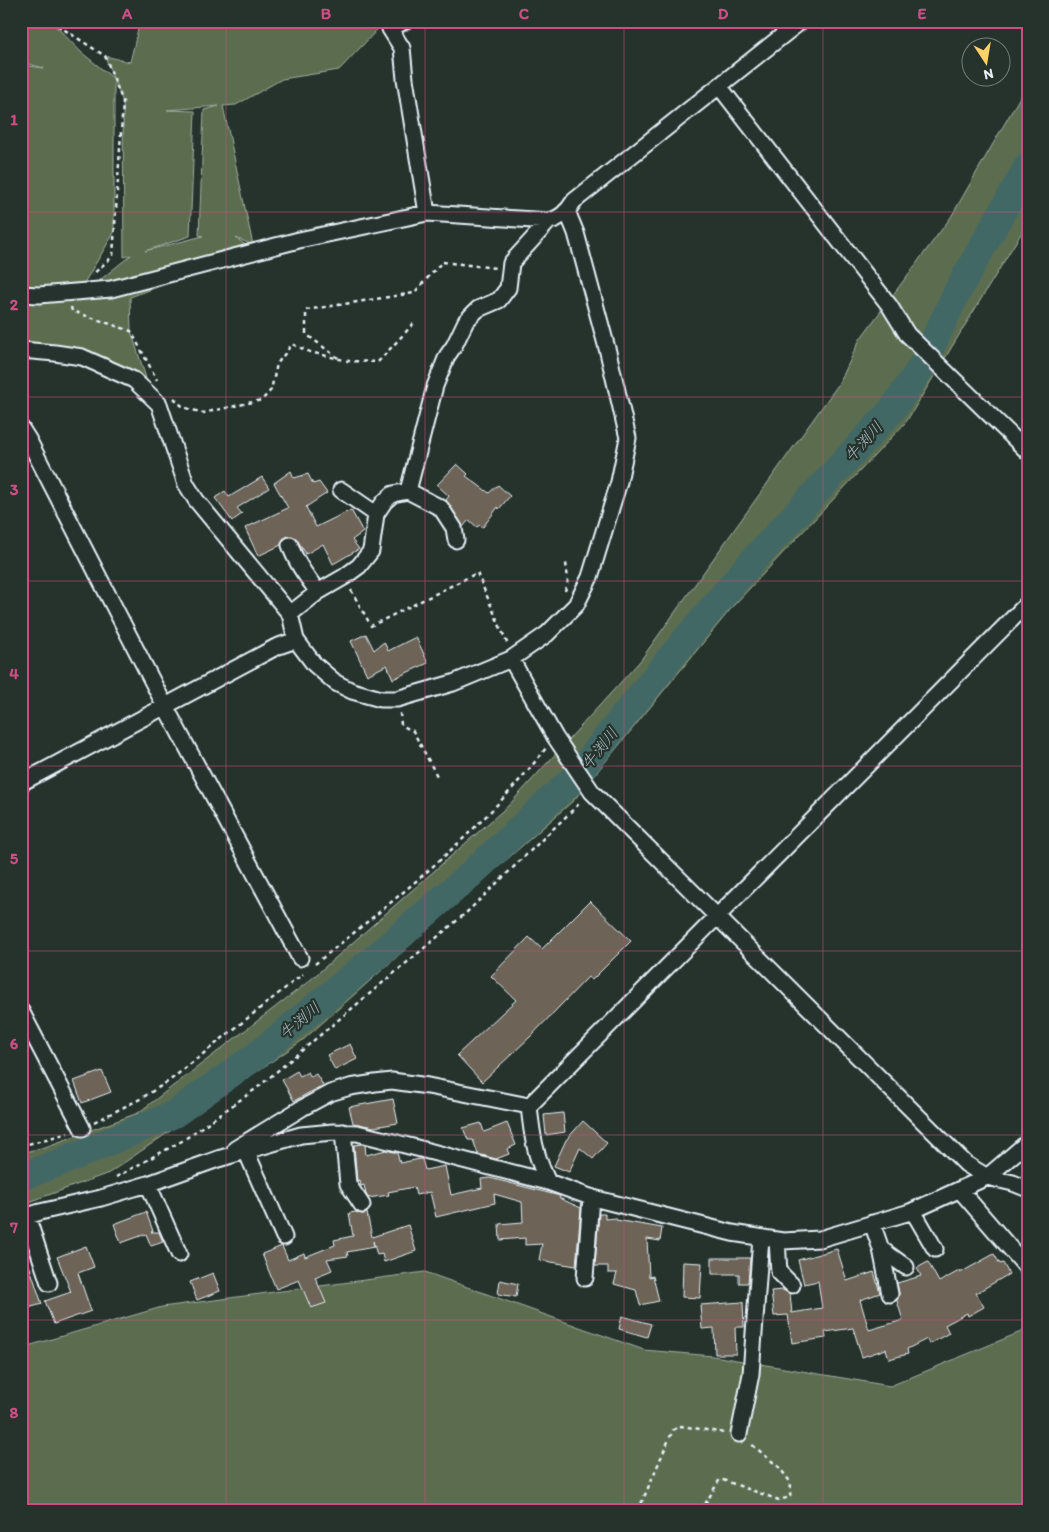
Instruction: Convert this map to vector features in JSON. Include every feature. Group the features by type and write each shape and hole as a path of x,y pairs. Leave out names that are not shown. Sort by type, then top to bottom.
{"street":[{"path":"405,21 390,25 402,48 404,79 427,213"},
{"path":"21,294 39,295 111,289 299,240 427,213 555,220 568,211 574,201 801,21"},
{"path":"719,86 889,305 907,334 1028,452"},
{"path":"21,350 82,357 134,380 159,404 186,484 196,500 290,614 296,640 314,664 336,683 352,690 381,699 398,699 453,683 547,634 576,605 590,577 619,482 628,438 608,352 576,232 568,211"},
{"path":"408,491 435,386 446,356 454,346 466,322 478,309 499,300 508,288 511,263 549,221"},
{"path":"21,428 164,706 300,958"},
{"path":"341,490 376,514"},
{"path":"290,614 318,592 359,566 371,552 376,514 384,502 393,494 408,491 441,508 454,528 456,540"},
{"path":"290,545 293,555 318,592"},
{"path":"529,1106 1028,603"},
{"path":"21,783 276,647 296,640"},
{"path":"510,654 559,744 590,789 966,1164 987,1177 1013,1183 1028,1189"},
{"path":"21,1010 82,1128"},
{"path":"218,1160 302,1108 330,1093 350,1087 392,1082 428,1086 529,1106"},
{"path":"529,1106 533,1139 540,1165 548,1182"},
{"path":"49,1283 24,1217 101,1198 301,1135 333,1132 358,1133 548,1182 591,1197 732,1234 778,1240 820,1239 913,1211 987,1177 1028,1142"},
{"path":"343,1132 348,1184 362,1205"},
{"path":"246,1151 284,1237"},
{"path":"148,1184 179,1254"},
{"path":"960,1190 1028,1269"},
{"path":"585,1278 591,1197"},
{"path":"913,1211 935,1249"},
{"path":"872,1223 881,1249 890,1294"},
{"path":"739,1434 752,1374 761,1238"},
{"path":"778,1240 779,1272 792,1285"},
{"path":"881,1249 906,1267"}],"path":[{"path":"52,21 105,56 123,102 113,256 90,278"},
{"path":"340,359 306,334 306,310 414,293 442,262 496,268"},
{"path":"70,292 72,311 131,331 159,384"},
{"path":"171,396 183,407 203,413 262,400 271,390 277,364 292,344 310,352 348,361 378,362 415,322"},
{"path":"564,596 568,580 566,563"},
{"path":"344,577 371,626 477,573 510,654"},
{"path":"398,699 401,725 413,730 437,776"},
{"path":"101,1198 109,1181 122,1172 182,1141 257,1088 466,913 590,789"},
{"path":"638,1511 673,1430 681,1426 739,1434 779,1467 791,1483 790,1497 779,1500 720,1479 701,1511"}],"green space":[{"path":"21,21 51,21 81,52 113,78 105,56 130,62 140,21 377,21 378,29 339,70 282,79 236,105 223,106 253,245 236,238 255,252 130,297 131,331 146,378 21,351 21,297 90,288 131,255 124,257 123,102 114,80 114,233 84,283 21,291 21,65 44,68 21,62","holes":["219,106 204,110 199,235 203,236 145,251 190,236 195,111 167,110"]},
{"path":"1028,83 1028,222 906,422 734,605 574,800 303,1040 109,1173 21,1205 21,1153 45,1147 138,1113 309,981 509,805 640,661 840,382 860,339 951,217"},
{"path":"425,1272 644,1350 713,1356 890,1386 1028,1329 1028,1511 21,1511 21,1348 162,1307"}],"building":[{"path":"457,464 468,474 466,476 489,493 498,485 510,496 499,509 498,507 483,527 480,525 477,527 469,520 463,527 446,500 449,496 437,485"},
{"path":"291,471 294,478 308,474 313,484 319,482 327,493 306,507 316,527 351,510 363,532 352,540 359,549 333,564 323,544 306,554 296,538 291,536 283,539 281,545 258,556 245,528 288,508 274,483"},
{"path":"262,477 269,488 237,508 242,514 232,521 215,498 225,491 229,497"},
{"path":"366,634 374,650 384,642 388,651 416,637 428,663 393,679 387,665 367,675 351,641"},
{"path":"590,901 631,941 592,980 588,977 530,1037 482,1082 457,1055 516,1000 491,976 529,937 542,949"},
{"path":"350,1044 357,1059 335,1070 327,1055"},
{"path":"102,1071 111,1092 82,1103 74,1081"},
{"path":"297,1071 300,1076 308,1072 311,1077 316,1074 323,1085 294,1101 282,1080"},
{"path":"393,1099 398,1123 374,1127 353,1123 349,1107"},
{"path":"563,1113 565,1132 546,1135 544,1115"},
{"path":"583,1121 607,1143 593,1159 580,1148 569,1172 554,1166 566,1140"},
{"path":"481,1123 484,1132 507,1123 516,1145 507,1149 509,1154 496,1159 478,1154 473,1140 468,1140 463,1128"},
{"path":"354,1145 365,1145 366,1155 386,1150 397,1153 400,1163 422,1159 425,1170 445,1166 451,1195 482,1188 481,1179 490,1178 560,1196 559,1198 581,1208 576,1266 539,1260 542,1244 525,1245 525,1238 500,1240 499,1224 523,1222 522,1202 494,1194 495,1203 436,1217 430,1192 416,1195 414,1187 388,1192 389,1195 368,1198 364,1185 361,1186 360,1180 357,1181"},
{"path":"146,1212 153,1231 151,1232 159,1232 163,1242 151,1246 146,1234 121,1243 114,1224"},
{"path":"349,1213 367,1213 372,1237 408,1225 416,1251 384,1262 382,1254 377,1255 373,1241 374,1247 347,1252 348,1256 327,1259 332,1270 315,1277 326,1303 311,1308 299,1280 276,1289 262,1254 282,1246 288,1260 304,1253 305,1257 335,1245 334,1240 353,1236"},
{"path":"599,1214 605,1214 605,1219 616,1218 616,1220 662,1228 660,1241 647,1239 649,1277 653,1276 659,1301 640,1305 636,1290 614,1284 617,1273 608,1273 608,1266 595,1266"},
{"path":"86,1246 94,1267 78,1273 91,1311 54,1324 45,1301 71,1292 57,1257"},
{"path":"837,1249 847,1281 874,1272 880,1293 860,1300 869,1330 903,1320 897,1301 899,1293 897,1283 921,1276 917,1268 928,1262 939,1282 959,1271 960,1273 994,1254 1000,1264 1003,1263 1009,1274 976,1293 984,1307 968,1316 967,1313 945,1325 949,1333 929,1344 927,1339 907,1349 908,1354 889,1359 886,1349 862,1357 853,1328 825,1332 826,1338 792,1343 788,1315 774,1316 771,1291 783,1290 790,1294 792,1313 822,1308 818,1281 804,1284 798,1260"},
{"path":"21,1250 24,1250 42,1304 21,1310"},
{"path":"712,1258 750,1258 748,1283 739,1283 739,1274 712,1274"},
{"path":"683,1262 702,1263 700,1298 682,1297"},
{"path":"213,1273 220,1291 197,1300 190,1282"},
{"path":"500,1280 518,1284 516,1297 498,1294"},
{"path":"743,1302 744,1327 735,1327 736,1354 715,1354 714,1328 702,1329 700,1305"},
{"path":"622,1316 651,1324 647,1337 619,1329"}],"waterway":[{"name":"牛渕川","path":"21,1177 174,1114 257,1055 377,956 470,875 575,777 671,657 747,567 892,410 922,366 958,290 1028,166"}]}
